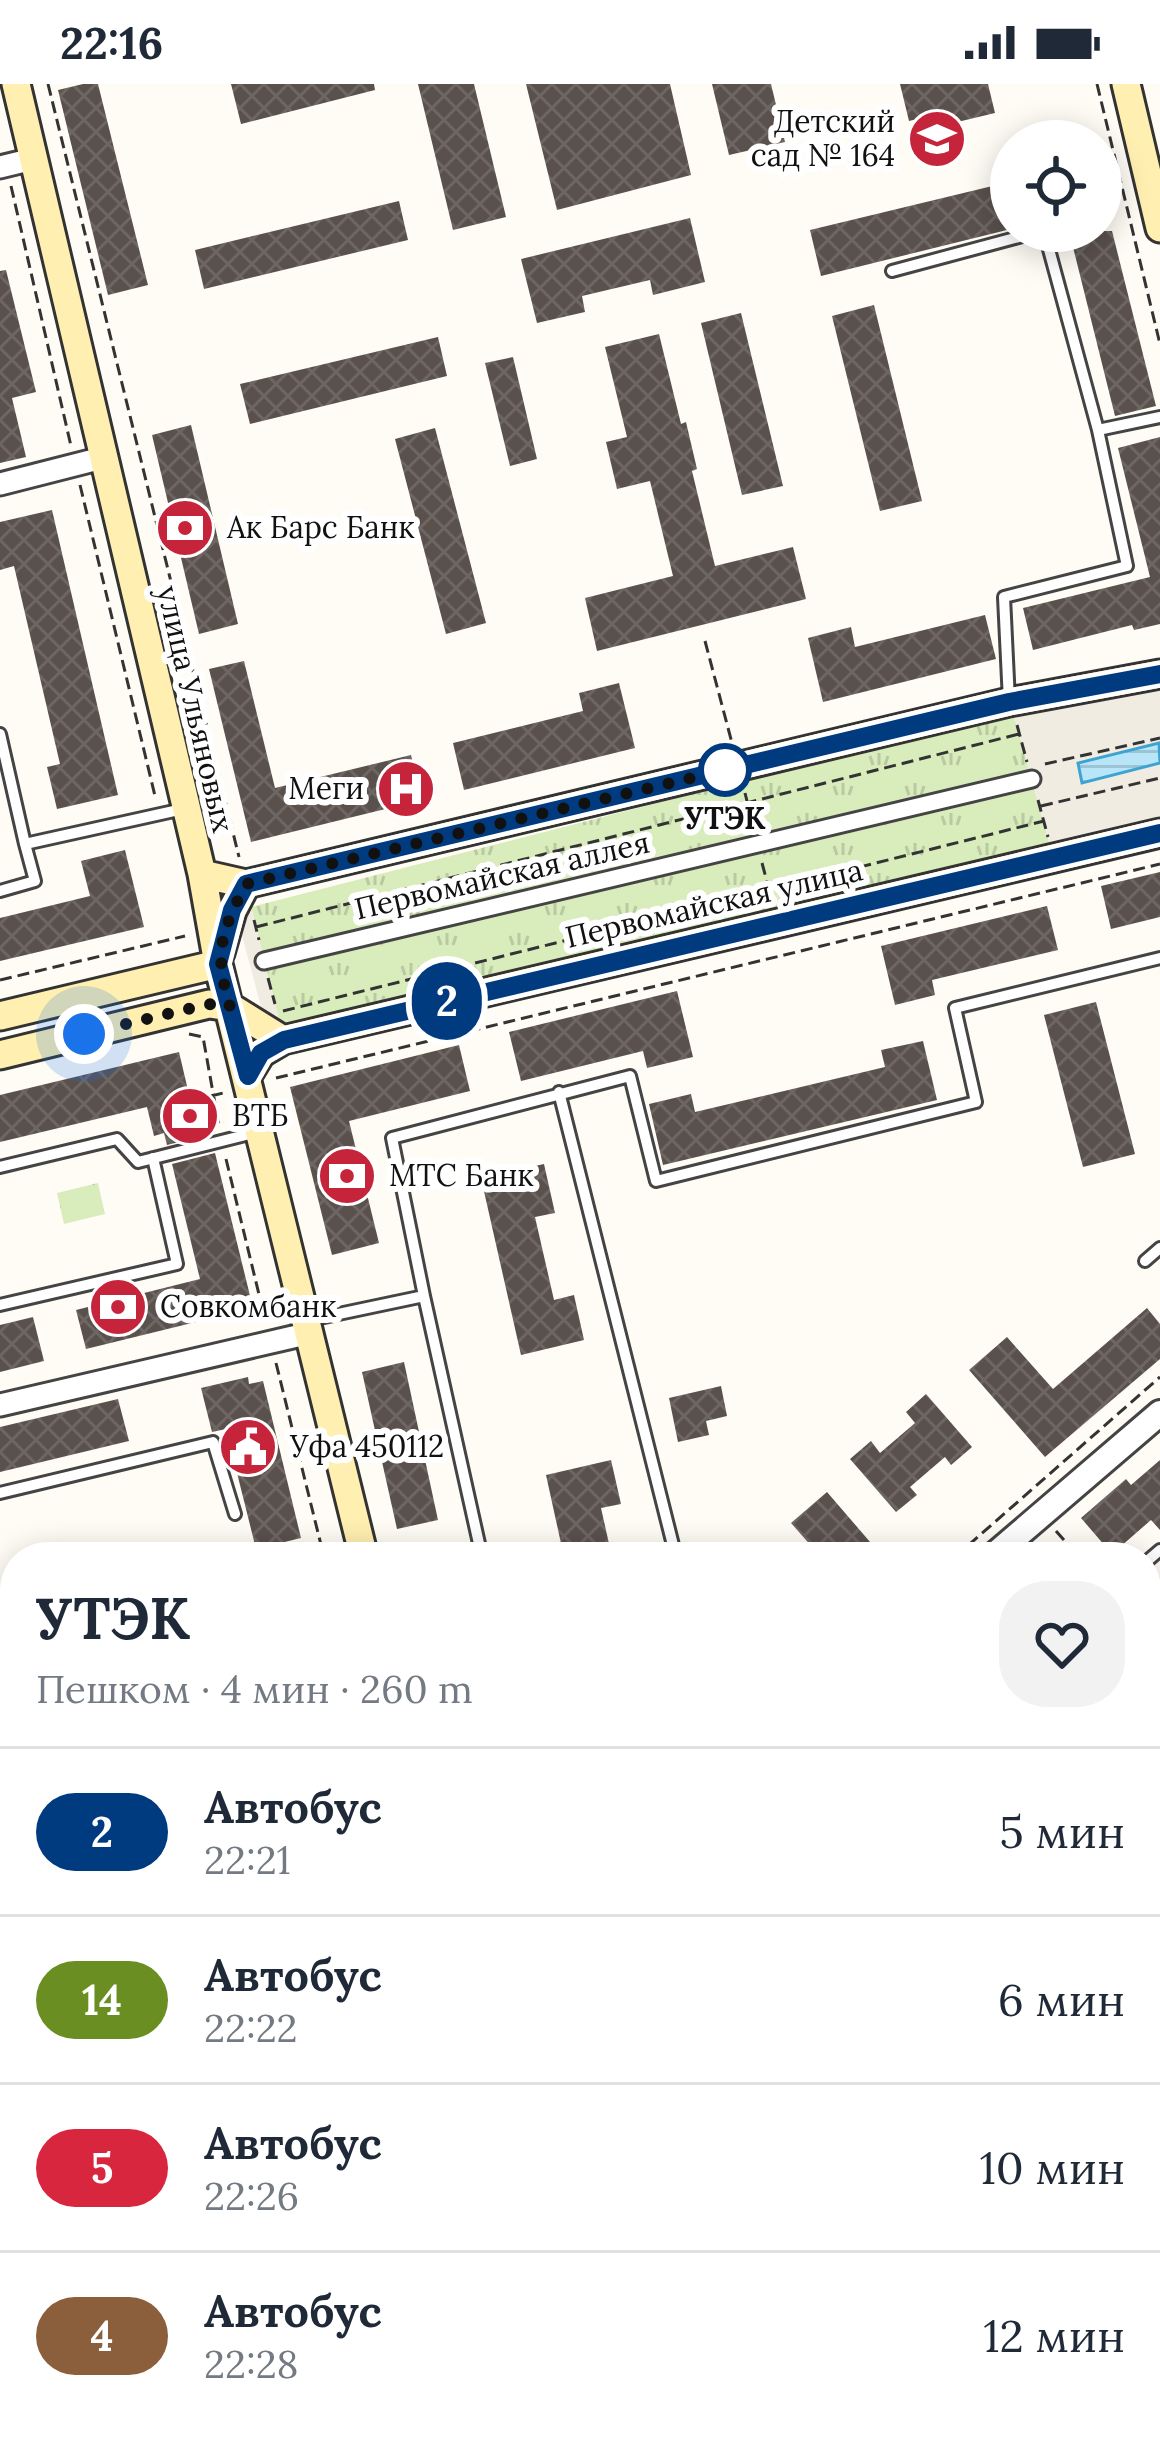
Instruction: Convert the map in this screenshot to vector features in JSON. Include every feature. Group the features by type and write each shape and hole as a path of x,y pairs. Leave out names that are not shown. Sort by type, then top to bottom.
{"main road":[{"name":"улица Ульяновых","path":"16,84 13,164 172,812 202,874 218,964 360,1542"},
{"path":"1126,84 1160,228"},
{"path":"202,874 243,875 1012,711 1160,674"},
{"name":"Первомайская улица","path":"280,1026 1160,833"},
{"path":"0,1016 218,964 243,875"},
{"path":"0,1055 209,1004 280,1026 248,1076"}],"street":[{"path":"0,484 88,462"},
{"name":"Первомайская аллея","path":"264,961 1032,779"},
{"path":"0,1405 271,1342 308,1327"},
{"path":"1009,1542 1160,1412"}],"lane":[{"path":"892,271 990,245"},
{"path":"1012,711 1004,597 1127,566 1098,430 1049,252"},
{"path":"1098,430 1160,417"},
{"path":"0,734 35,881 0,891"},
{"path":"25,844 172,812"},
{"path":"479,1542 392,1138 630,1076 656,1180 976,1102 955,1008 1160,958"},
{"path":"559,1093 672,1542"},
{"path":"0,1167 117,1139 138,1162 260,1132"},
{"path":"0,1305 177,1264 152,1158"},
{"path":"1145,1261 1160,1248"},
{"path":"308,1327 424,1296"},
{"path":"0,1493 213,1442 235,1514"}],"path":[{"path":"49,84 243,875"},
{"path":"1097,84 1160,344"},
{"path":"13,164 172,812"},
{"path":"705,640 734,749"},
{"path":"1012,711 1029,768 1160,738"},
{"path":"256,927 1019,734"},
{"path":"280,1026 1043,821 1039,806 1160,778"},
{"path":"291,1073 1160,864"},
{"path":"1058,878 1060,889"},
{"path":"782,943 786,957"},
{"path":"203,1037 222,1141 320,1542"},
{"path":"972,1542 1160,1377"},
{"path":"1055,1530 1066,1542"}],"green space":[{"path":"1013,712 1051,849 281,1028 251,907"},
{"path":"98,1183 105,1214 64,1224 57,1193"}],"shaded area":[{"path":"1160,683 1160,823 1051,849 1013,712"},
{"path":"251,907 281,1028 263,1014 237,917"}],"water":[{"path":"1159,743 1160,763 1082,783 1078,763"}],"building":[{"path":"98,84 148,285 108,295 58,90"},
{"path":"231,84 374,84 375,90 241,124"},
{"path":"418,84 474,84 506,217 453,230"},
{"path":"526,84 670,84 691,175 557,210"},
{"path":"712,84 771,84 785,142 729,155"},
{"path":"900,84 988,84 995,113 945,125 942,113 909,121"},
{"path":"990,187 990,234 821,276 810,230"},
{"path":"399,201 408,240 204,289 195,250"},
{"path":"690,218 705,282 653,295 650,280 582,296 585,312 537,323 521,259"},
{"path":"1074,252 1117,252 1156,406 1115,416"},
{"path":"6,270 36,392 12,398 26,457 0,463 0,271"},
{"path":"874,305 922,501 880,511 832,316"},
{"path":"741,313 783,486 742,495 701,323"},
{"path":"659,334 681,424 686,422 697,469 692,471 715,566 793,547 806,599 597,651 585,598 673,576 650,481 617,489 606,442 627,437 605,347"},
{"path":"438,337 447,376 250,424 240,384"},
{"path":"513,357 537,459 510,466 485,363"},
{"path":"191,425 238,624 199,634 152,435"},
{"path":"435,428 486,623 446,634 395,439"},
{"path":"1160,437 1160,624 1134,630 1132,625 1033,650 1023,608 1150,577 1118,448"},
{"path":"52,510 118,795 57,809 47,767 60,764 14,566 0,570 0,522"},
{"path":"985,615 996,659 823,702 808,638 851,627 855,647"},
{"path":"244,661 275,788 411,755 422,800 251,842 209,669"},
{"path":"619,683 635,748 464,790 453,743 583,711 579,693"},
{"path":"125,850 144,927 0,961 0,918 90,896 81,861"},
{"path":"1160,872 1160,917 1111,929 1101,886"},
{"path":"1047,906 1058,950 932,980 935,995 895,1005 881,946"},
{"path":"677,991 693,1057 647,1068 643,1051 521,1081 509,1032"},
{"path":"1096,1002 1135,1154 1083,1167 1044,1015"},
{"path":"923,1041 937,1100 663,1165 649,1104 691,1094 695,1112 885,1067 881,1050"},
{"path":"459,1045 470,1091 349,1121 379,1243 332,1255 290,1087"},
{"path":"179,1052 199,1137 167,1145 164,1133 154,1136 147,1107 0,1142 0,1095"},
{"path":"215,1153 253,1308 86,1349 76,1310 200,1279 172,1164"},
{"path":"544,1164 555,1213 535,1217 554,1300 574,1295 584,1340 521,1355 481,1178"},
{"path":"1147,1308 1160,1324 1160,1359 1045,1457 969,1370 1007,1337 1053,1389"},
{"path":"33,1317 44,1361 0,1372 0,1325"},
{"path":"404,1362 438,1520 397,1529 362,1372"},
{"path":"248,1377 249,1384 263,1381 301,1538 254,1542 226,1429 212,1432 201,1388"},
{"path":"721,1386 727,1416 706,1421 709,1435 678,1442 669,1398"},
{"path":"926,1394 972,1447 951,1465 945,1457 910,1487 917,1495 896,1512 850,1459 871,1441 880,1453 915,1423 906,1412"},
{"path":"118,1399 129,1441 0,1472 0,1427"},
{"path":"611,1460 621,1504 601,1508 609,1542 561,1542 546,1475"},
{"path":"1160,1460 1160,1530 1151,1520 1126,1542 1102,1542 1081,1518 1126,1479 1131,1485"},
{"path":"827,1492 870,1542 808,1542 791,1523"}],"bus line":[{"name":"2","path":"1160,674 1009,702 246,884 232,910 218,964 248,1076 261,1053 284,1040 1160,833"}],"place":[{"name":"Детский сад № 164","path":"937,139"},
{"name":"Ак Барс Банк","path":"185,528"},
{"name":"УТЭК","path":"725,770"},
{"name":"Меги","path":"406,789"},
{"name":"ВТБ","path":"190,1116"},
{"name":"МТС Банк","path":"347,1176"},
{"name":"Совкомбанк","path":"118,1307"},
{"name":"Уфа 450112","path":"248,1447"}],"route":[{"path":"84,1034 209,1004 230,1007 218,964 232,910 246,884 738,767 725,770"}]}
